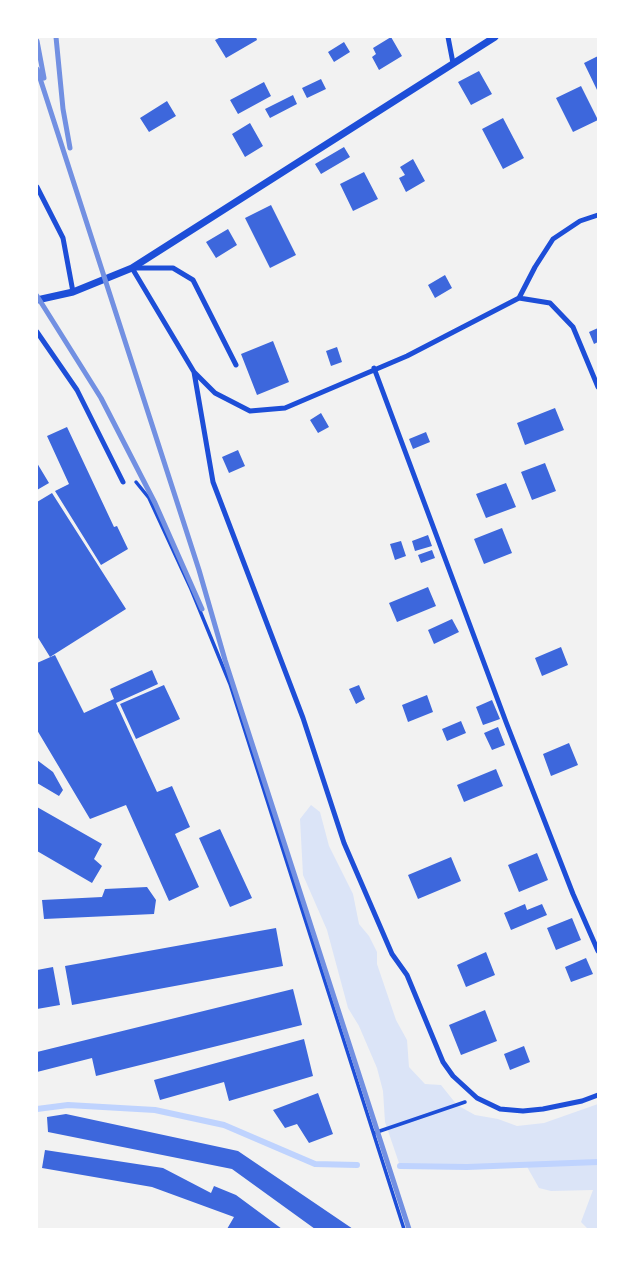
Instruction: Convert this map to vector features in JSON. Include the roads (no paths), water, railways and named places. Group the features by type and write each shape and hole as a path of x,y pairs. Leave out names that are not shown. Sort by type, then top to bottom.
{"street":[{"path":"37,300 74,292 132,268 495,37"}],"lane":[{"path":"448,37 453,63"},
{"path":"37,187 64,238 74,292"},
{"path":"132,268 194,372 215,393 250,411 285,408 439,340 519,298 553,239 580,221 598,215"},
{"path":"132,268 173,268 193,280 236,365"},
{"path":"519,298 550,303 573,327 598,387"},
{"path":"37,332 39,341 77,390 123,482"},
{"path":"374,368 511,734 598,951"},
{"path":"194,372 213,482 303,718 344,843 392,954 407,975 443,1062 453,1076 477,1098 500,1109 523,1111 582,1101 598,1095"}],"waterway":[{"path":"37,1109 68,1105 155,1110 224,1125 315,1164 357,1165"},
{"path":"400,1166 467,1167 598,1162"}],"railway":[{"path":"56,37 70,148"},
{"path":"37,41 44,78"},
{"path":"37,69 409,1229"},
{"path":"37,296 101,398 155,503 202,609"}]}
